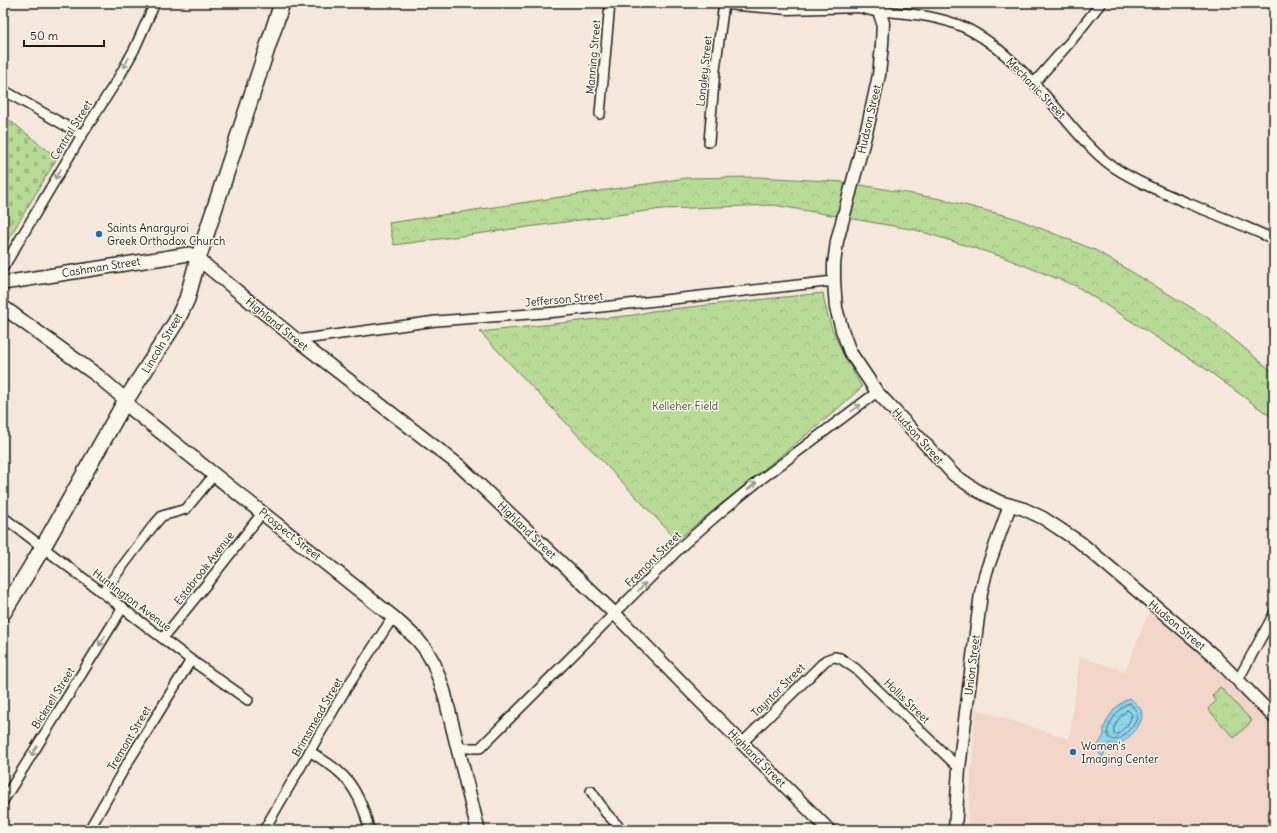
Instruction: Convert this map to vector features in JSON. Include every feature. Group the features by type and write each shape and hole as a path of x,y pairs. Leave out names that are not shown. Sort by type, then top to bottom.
{"main road":[{"name":"Lincoln Street","path":"3,613 43,547 126,400 176,322 187,299 198,259 282,3"},
{"name":"Cashman Street","path":"3,282 189,254 198,259"},
{"name":"Prospect Street","path":"3,307 98,376 126,400 133,410 263,512 393,617 417,639 426,650 434,664 444,692 478,830"}],"street":[{"name":"Central Street","path":"3,268 82,135 123,70 134,50 155,3"},
{"name":"Manning Street","path":"600,114 610,3"},
{"name":"Mechanic Street","path":"725,3 788,8 859,4 914,14 957,25 981,38 1021,69 1082,138 1110,165 1140,183 1164,194 1274,239"},
{"name":"Longley Street","path":"709,142 715,70 725,3"},
{"path":"811,7 827,3"},
{"path":"1034,83 1071,41 1101,3"},
{"name":"Hudson Street","path":"876,7 883,23 879,75 869,121 837,241 834,264 836,308 850,352 877,392 954,475 978,491 1000,502 1024,509 1043,518 1081,543 1213,655 1274,717"},
{"path":"3,90 82,135"},
{"name":"Highland Street","path":"198,259 297,340 460,466 615,614 829,830"},
{"name":"Jefferson Street","path":"297,340 436,321 557,312 834,281"},
{"name":"Fremont Street","path":"458,748 480,748 685,543 760,480 877,392"},
{"path":"103,592 162,516 186,509 214,474"},
{"name":"Union Street","path":"956,830 959,768 981,593 986,572 1010,505"},
{"name":"Estabrook Avenue","path":"163,638 210,581 263,512"},
{"name":"Huntington Avenue","path":"3,517 191,660 248,700"},
{"name":"Bicknell Street","path":"3,801 122,607"},
{"path":"1238,680 1274,614"},
{"name":"Brimsmead Street","path":"264,830 344,692 393,617"},
{"name":"Hollis Street","path":"834,657 846,661 856,669 959,768"},
{"name":"Tayntor Street","path":"742,743 812,673 826,660 834,657"},
{"name":"Tremont Street","path":"89,830 191,660"},
{"path":"310,751 339,771 350,784 360,800 369,830"},
{"path":"591,791 606,813 622,830"}],"shaded area":[{"path":"1149,612 1189,644 1237,687 1274,726 1274,830 967,830 976,709 1069,739 1080,657 1125,671"}],"green space":[{"path":"3,115 57,158 3,248"},
{"path":"758,177 844,182 941,199 1015,218 1095,250 1207,317 1274,373 1274,419 1203,367 1076,286 1000,256 916,230 774,205 662,209 394,245 389,223 686,178"},
{"name":"Kelleher Field","path":"823,293 825,306 833,331 843,353 862,387 827,418 677,540 480,332 634,315 652,311"},
{"path":"1220,687 1252,721 1234,738 1208,709 1216,701 1212,696"}],"water":[{"path":"1130,698 1141,710 1141,721 1130,736 1125,740 1116,745 1110,743 1102,757 1096,748 1104,736 1106,723 1118,706"}],"place":[{"name":"Saints Anargyroi Greek Orthodox Church","path":"99,234"},
{"name":"Women's Imaging Center","path":"1073,752"}]}
